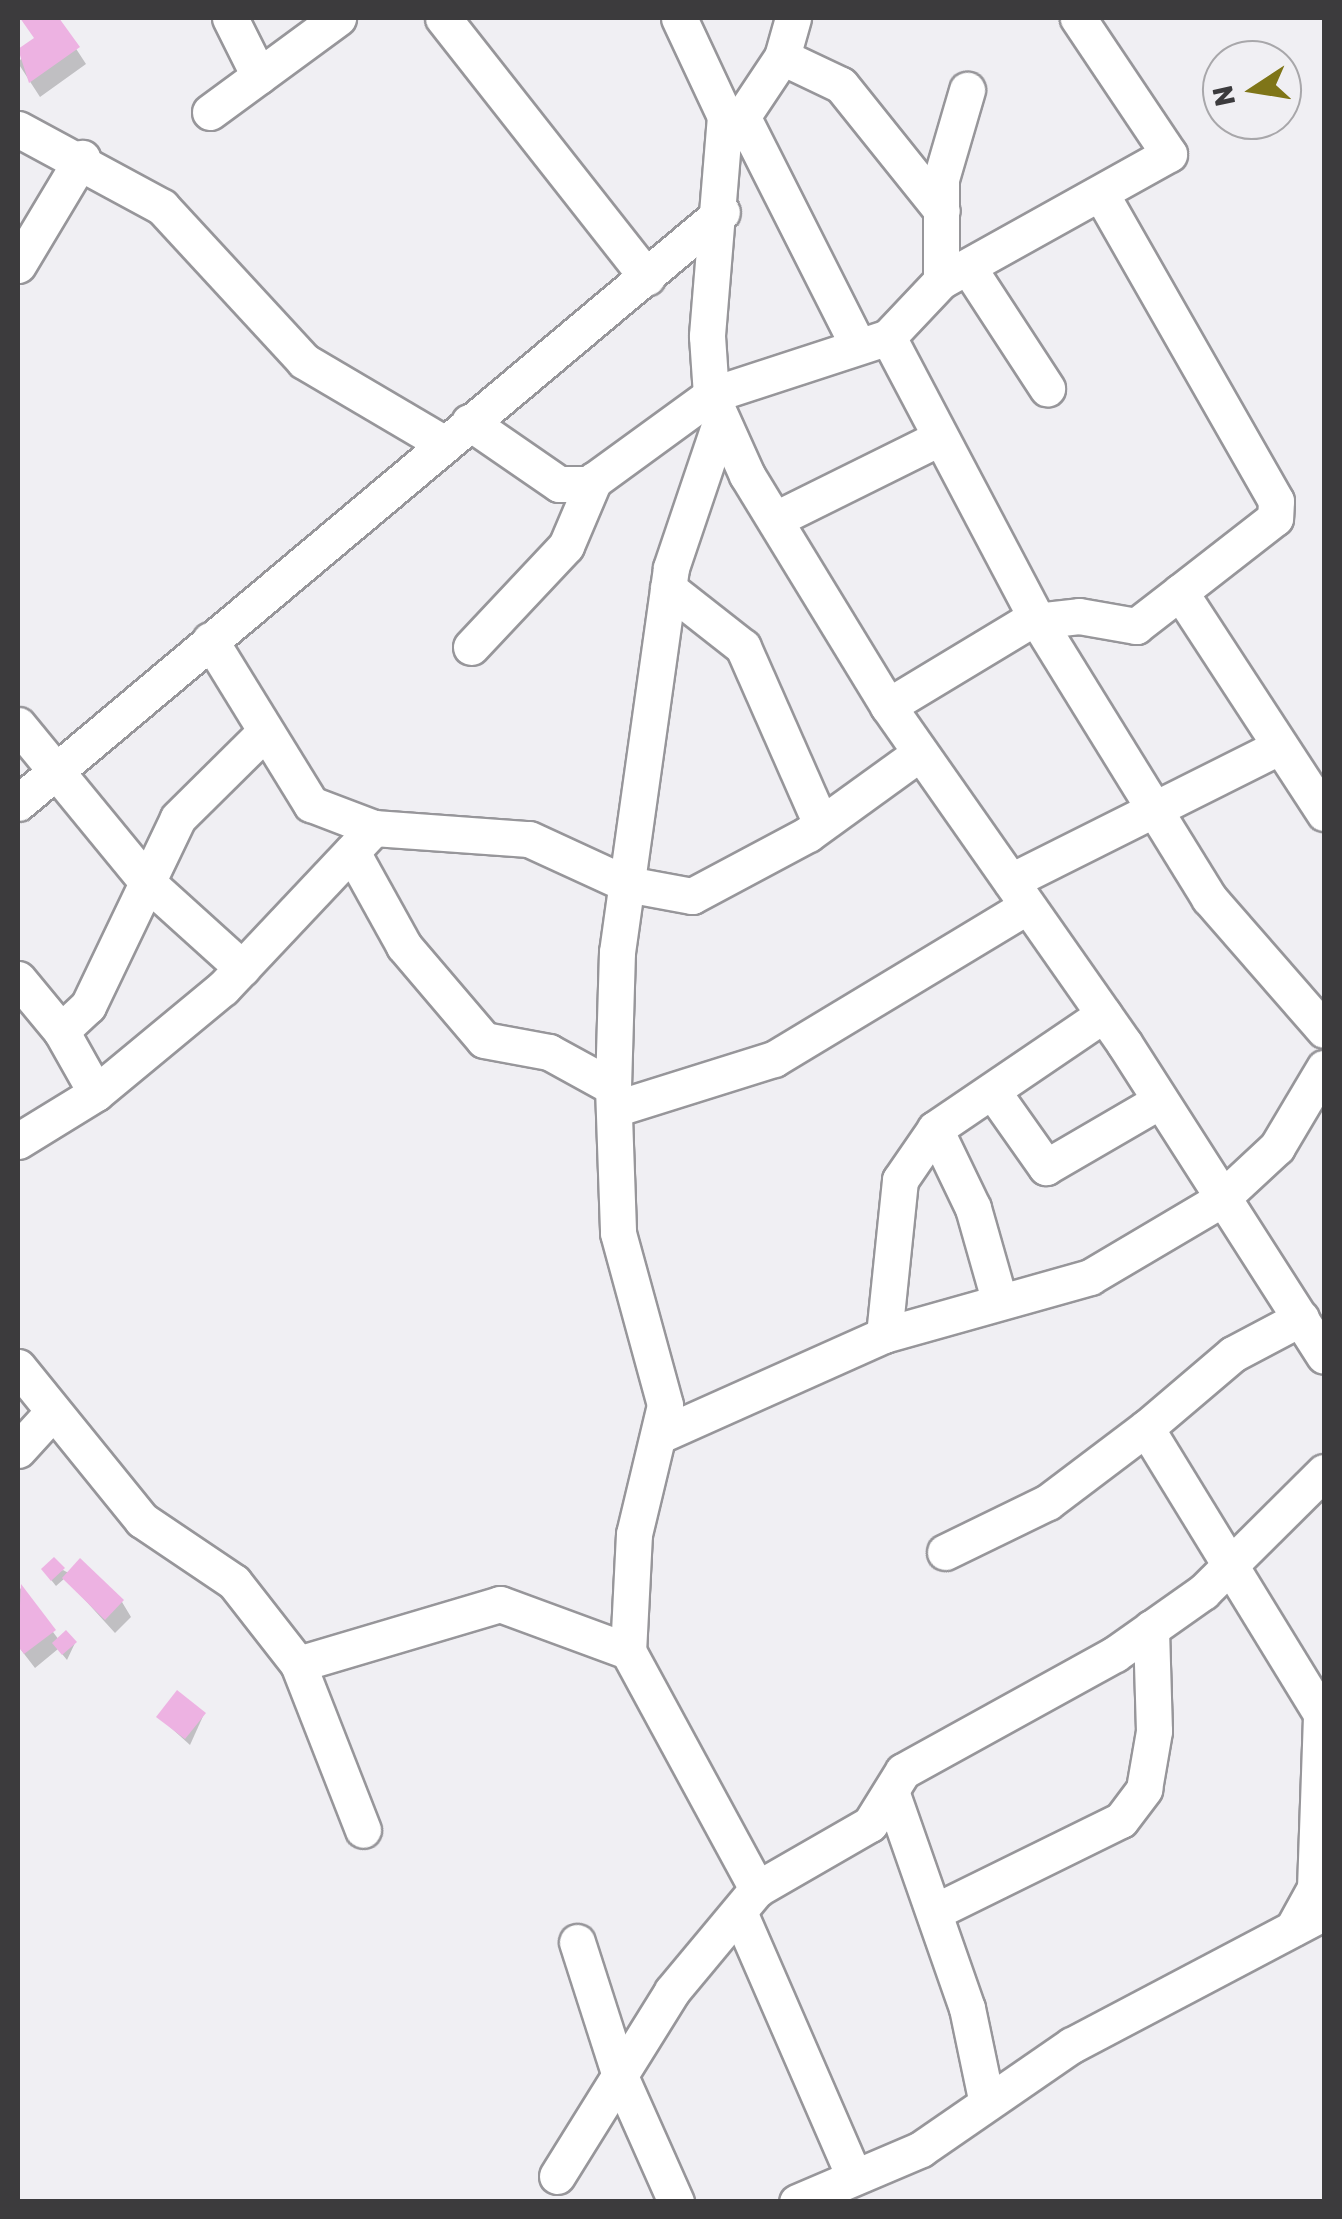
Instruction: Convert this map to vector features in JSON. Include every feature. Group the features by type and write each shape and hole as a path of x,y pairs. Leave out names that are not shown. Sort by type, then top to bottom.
{"street":[{"path":"230,18 258,76"},
{"path":"210,112 338,18"},
{"path":"443,18 646,277"},
{"path":"679,18 736,130 935,440 1038,621 1156,814 1228,923 1324,1030"},
{"path":"793,18 782,57 736,130 707,336 716,407 776,519 888,706 1104,1014 1156,1103 1324,1356"},
{"path":"18,129 82,158 162,206 304,361 559,484 594,480 716,407 873,342 955,274 1169,154 1078,18"},
{"path":"782,57 840,86 942,211"},
{"path":"967,90 952,118 942,211 955,274 1048,388"},
{"path":"18,265 82,158"},
{"path":"888,706 1038,621 1079,616 1136,626 1275,518 1276,502 1101,194"},
{"path":"18,803 722,212"},
{"path":"716,407 668,588 627,884 614,1098 618,1233 665,1433 634,1534 628,1651 748,1901 854,2177"},
{"path":"776,519 935,440"},
{"path":"471,646 566,546 594,480"},
{"path":"668,588 743,647 821,824"},
{"path":"1180,592 1324,813"},
{"path":"210,640 263,734 311,804 363,840 404,946 484,1040 549,1052 614,1098 774,1059 1019,894 1279,747"},
{"path":"18,725 148,883 242,968"},
{"path":"61,1030 88,1006 178,818 263,734"},
{"path":"18,1141 96,1092 242,968 363,840 529,839 627,884 692,896 821,824 920,753"},
{"path":"18,979 61,1030 96,1092"},
{"path":"884,1334 900,1180 935,1129 1104,1014"},
{"path":"665,1433 884,1334 999,1299 1090,1277 1220,1200 1278,1147 1324,1068"},
{"path":"994,1092 1046,1167 1156,1103"},
{"path":"935,1129 973,1208 999,1299"},
{"path":"944,1552 1048,1502 1146,1428 1233,1354 1301,1318"},
{"path":"18,1367 50,1415 142,1520 234,1582 298,1664 363,1830"},
{"path":"18,1450 50,1415"},
{"path":"1146,1428 1323,1716 1314,1888 1293,1928"},
{"path":"557,2176 672,1991 748,1901 835,1850 892,1794 903,1771 1151,1628 1228,1566 1324,1472"},
{"path":"298,1664 500,1604 628,1651"},
{"path":"934,1912 1121,1820 1144,1789 1154,1731 1151,1628"},
{"path":"892,1794 934,1912 986,2100"},
{"path":"797,2202 920,2149 986,2100 1324,1912"},
{"path":"577,1942 620,2076 676,2202"}],"building":[{"path":"20,18 59,18 80,47 29,83 18,49 34,38"},
{"path":"54,1557 65,1568 51,1581 41,1569"},
{"path":"80,1558 124,1600 105,1620 62,1578"},
{"path":"21,1584 56,1630 24,1654 18,1646"},
{"path":"66,1630 77,1642 62,1655 52,1643"},
{"path":"177,1690 206,1713 185,1739 156,1717"}]}
